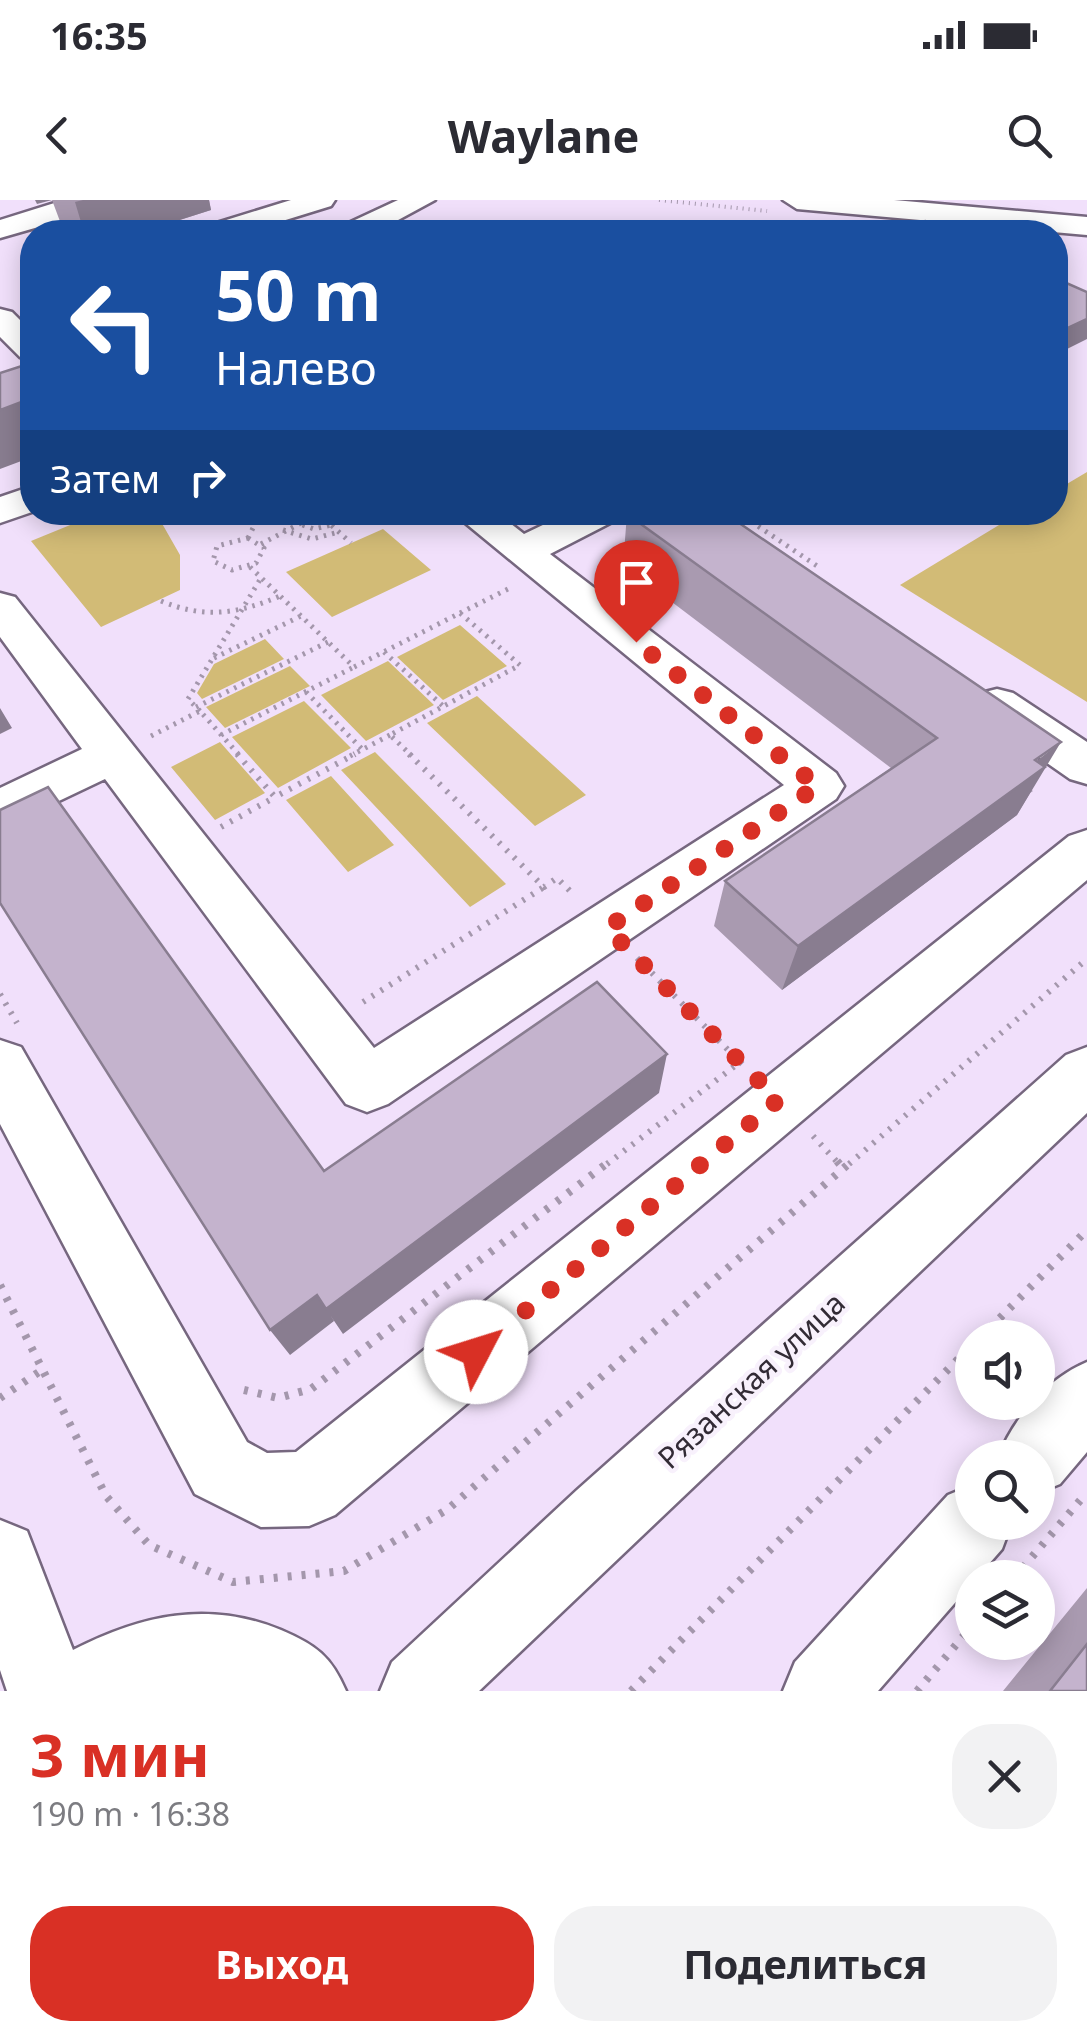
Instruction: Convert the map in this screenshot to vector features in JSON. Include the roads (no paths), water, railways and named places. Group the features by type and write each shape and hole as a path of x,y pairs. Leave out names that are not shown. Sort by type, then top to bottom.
{"street":[{"path":"33,220 70,210 80,205 78,200"},
{"path":"261,208 321,200"},
{"path":"378,220 421,200"},
{"path":"797,200 1019,220"},
{"path":"881,220 906,210"},
{"path":"0,607 367,1085 818,786 487,525"},
{"path":"521,552 576,525"},
{"path":"957,678 1087,766"},
{"path":"0,810 114,754"},
{"path":"10,1046 222,1468 261,1490 309,1489 759,1081 1087,850"},
{"name":"Рязанская улица","path":"421,1691 604,1517 1087,1074"},
{"path":"1050,1440 1087,1398"},
{"path":"824,1691 960,1540"},
{"path":"0,1558 48,1691"},
{"path":"83,1691 149,1658 210,1650 267,1665 304,1691"}]}
